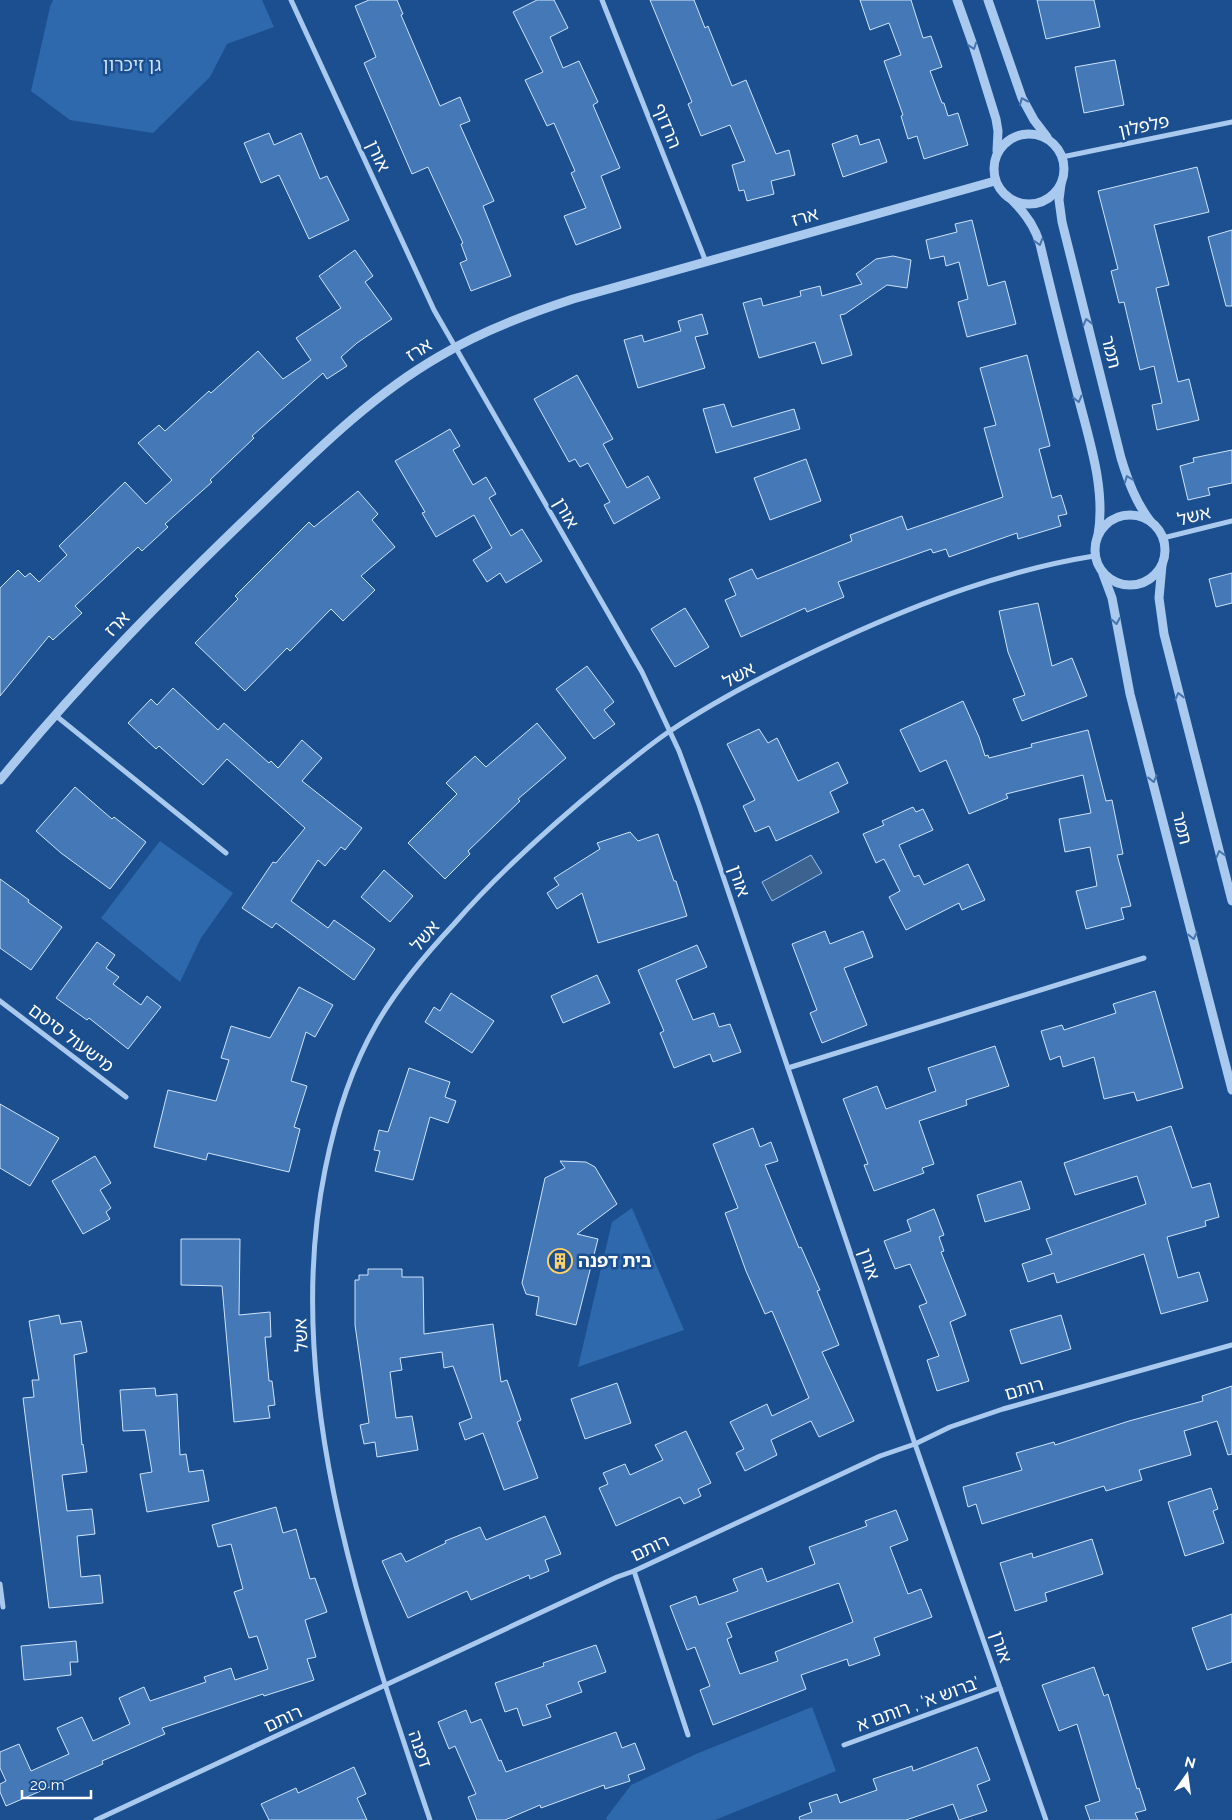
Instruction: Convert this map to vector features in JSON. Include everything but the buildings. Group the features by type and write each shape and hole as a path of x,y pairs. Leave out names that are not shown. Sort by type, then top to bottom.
{"street":[{"name":"אורן","path":"290,0 434,310 642,672 693,786 914,1444 1046,1820"},
{"name":"הרדוף","path":"602,0 706,262"},
{"path":"957,0 996,118 998,141 993,167 995,181 1002,193 1013,201 1027,216 1040,244 1094,464 1100,504 1098,535"},
{"path":"988,0 1022,98 1038,127 1062,157 1064,170 1061,184 1053,195 1041,202 1027,204 1013,201"},
{"name":"פלפלון","path":"1062,157 1232,122"},
{"path":"997,153 1005,142 1023,134 1037,135 1050,141"},
{"name":"ארז","path":"0,780 88,678 193,570 322,447 387,391 410,374 472,338 538,310 995,181"},
{"name":"תמר","path":"1061,184 1059,200 1062,222 1121,458 1134,494 1143,512 1151,522"},
{"path":"1124,515 1138,516 1151,522 1163,538 1165,552 1162,566 1158,572 1148,581 1135,585 1121,585 1108,579 1099,568 1094,556 1095,541 1101,529 1111,520 1124,515"},
{"name":"אשל","path":"1163,538 1232,521"},
{"name":"אשל","path":"385,1687 347,1554 332,1485 320,1401 313,1323 313,1277 319,1203 330,1144 356,1064 374,1028 394,996 432,948 474,901 527,848 568,811 670,731 776,671 878,623 953,593 992,580 1061,561 1094,556"},
{"name":"תמר","path":"1162,566 1160,598 1164,634 1232,901"},
{"name":"תמר","path":"1103,574 1112,598 1130,694 1232,1090"},
{"path":"55,715 226,853"},
{"path":"788,1068 1144,958"},
{"name":"מישעול סיסם","path":"0,1001 126,1097"},
{"name":"רותם","path":"96,1820 880,1456 914,1444 950,1427 1018,1404 1232,1345"},
{"path":"634,1571 688,1735"},
{"path":"0,1584 3,1607"},
{"name":"דפנה","path":"385,1687 430,1820"},
{"name":"ברוש א' , רותם א'","path":"844,1745 1000,1688"}],"green space":[{"name":"גן זיכרון","path":"53,0 262,0 274,27 227,44 210,77 153,133 70,120 31,91"},
{"path":"160,841 233,893 201,938 180,982 101,918"},
{"path":"632,1208 684,1330 578,1367 612,1222"},
{"path":"812,1707 836,1771 715,1820 607,1820 606,1818 631,1785 696,1754"}],"shaded area":[{"path":"811,855 822,873 772,901 762,882"}],"place":[{"name":"בית דפנה","path":"560,1261"}]}
